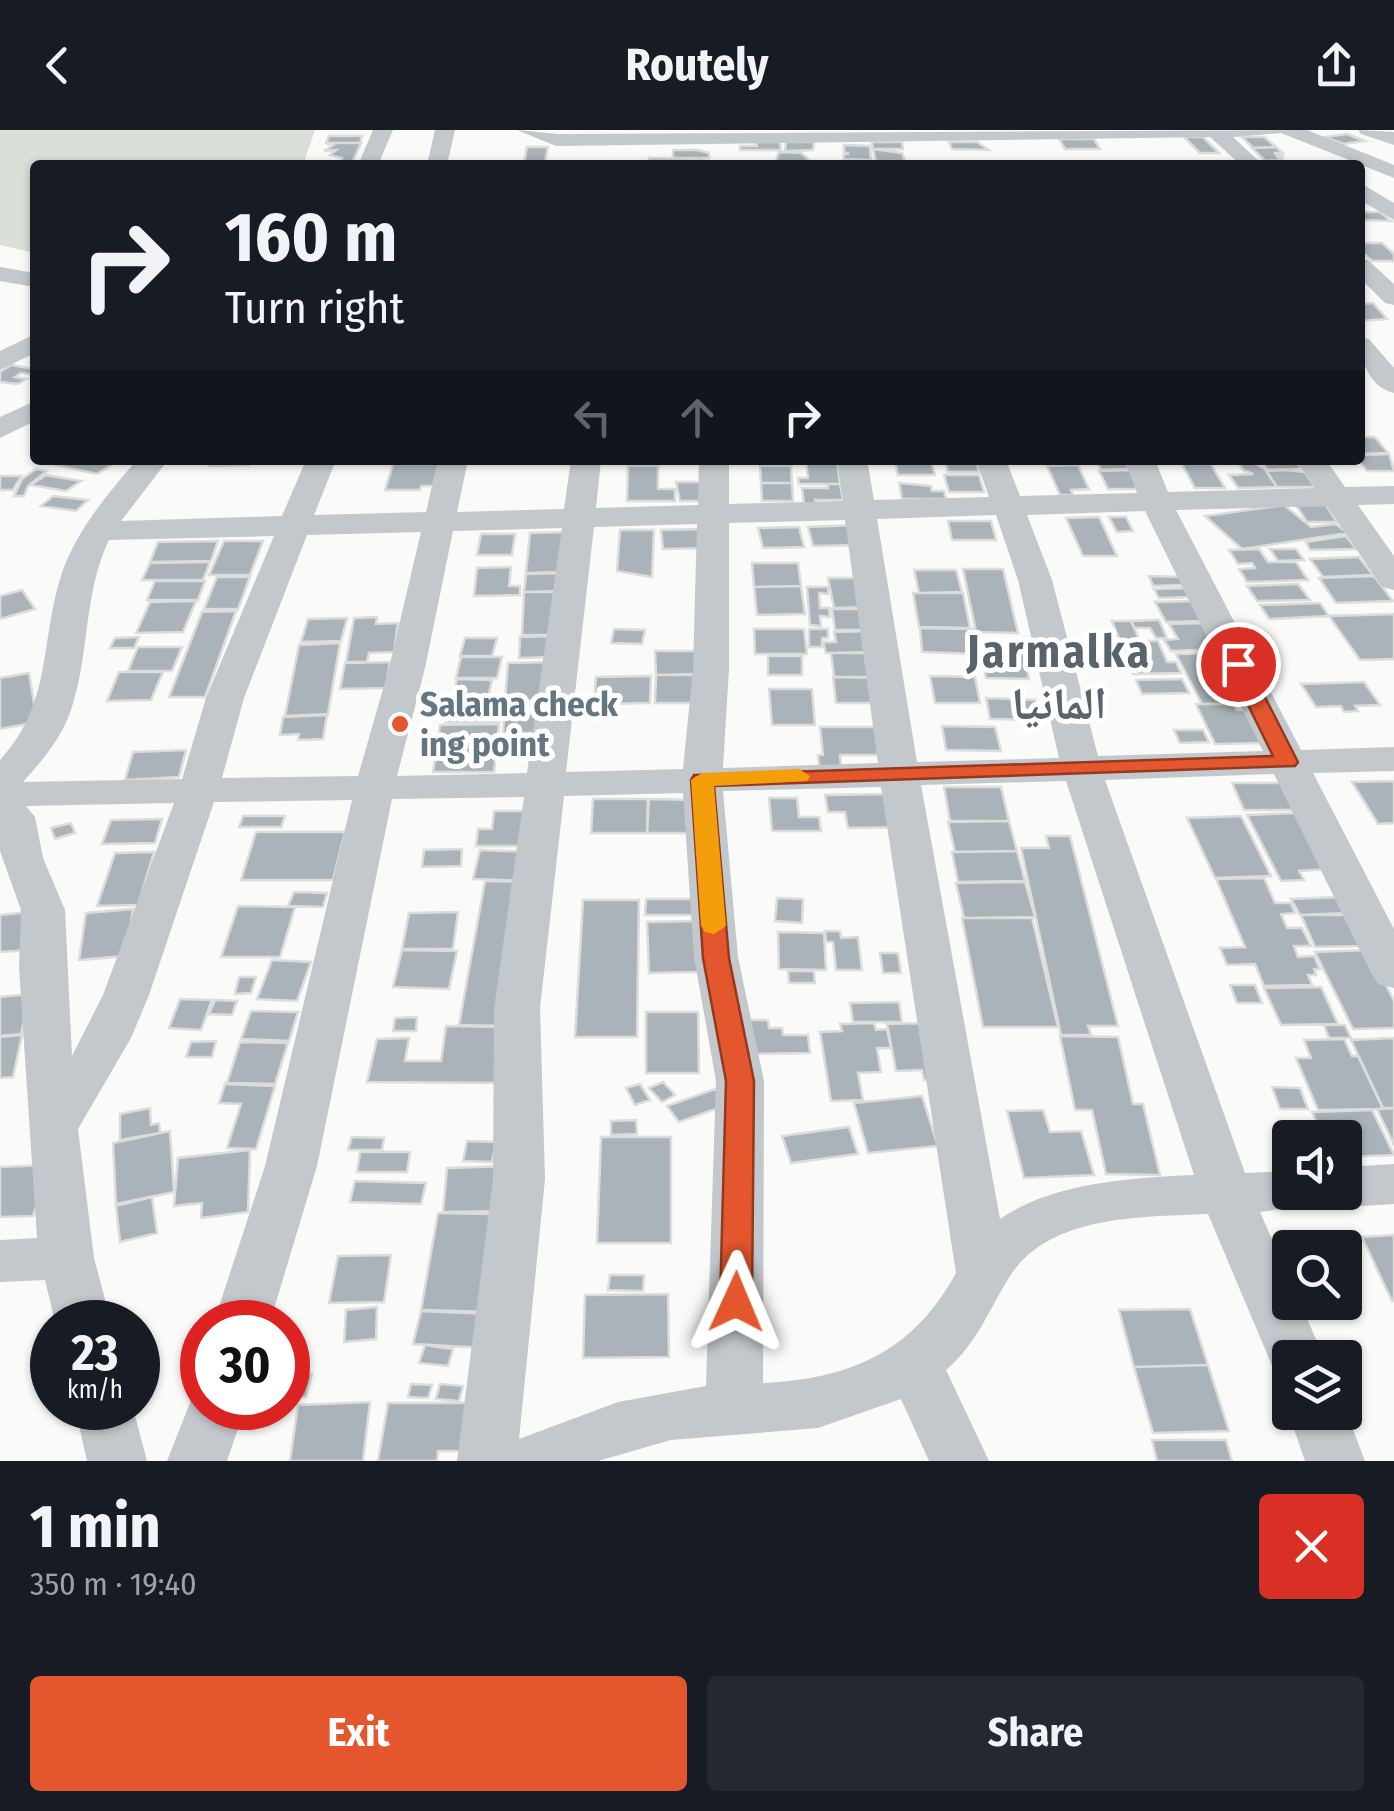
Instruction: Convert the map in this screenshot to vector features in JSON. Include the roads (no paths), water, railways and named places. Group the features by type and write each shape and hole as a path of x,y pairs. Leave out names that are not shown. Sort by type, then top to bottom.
{"street":[{"path":"370,160 382,130"},
{"path":"438,160 445,130"},
{"path":"526,130 556,140 618,134 721,133 828,140 1125,138 1273,130"},
{"path":"1289,130 1329,156"},
{"path":"1368,130 1394,139"},
{"path":"1216,131 1248,160"},
{"path":"721,133 723,160"},
{"path":"616,160 618,134"},
{"path":"554,160 556,140"},
{"path":"1365,165 1394,172"},
{"path":"1365,270 1394,298"},
{"path":"0,274 30,279"},
{"path":"1365,342 1394,339"},
{"path":"0,362 30,345"},
{"path":"1365,348 1394,385"},
{"path":"0,394 30,399"},
{"path":"0,429 30,412"},
{"path":"77,1300 66,1258 52,1129 42,968 43,910 3,807 46,726 80,570 99,531 149,465"},
{"path":"52,1129 107,1038 126,995 198,792 225,698 319,465"},
{"path":"249,1300 290,1166 367,834 374,788 407,668 452,465"},
{"path":"487,1461 519,1179 518,1008 585,465"},
{"path":"714,465 710,669 702,780 716,958 740,1081 734,1412"},
{"path":"853,465 899,772 983,1276"},
{"path":"993,465 1035,580 1081,768 1227,1196 1288,1340"},
{"path":"1142,465 1156,501 1394,973"},
{"path":"1314,465 1394,580"},
{"path":"99,531 1394,494"},
{"path":"3,807 198,792 1394,759"},
{"path":"1362,1186 1394,1184"},
{"path":"534,1461 584,1439 670,1415 802,1406 864,1390 914,1362 951,1329 1000,1248 1032,1224 1070,1208 1272,1192"},
{"path":"0,1261 66,1258"},
{"path":"914,1362 959,1461"},
{"path":"109,1430 117,1461"},
{"path":"197,1461 208,1430"},
{"path":"1323,1430 1335,1461"}],"place":[{"name":"Salama check ing point","path":"400,724"}],"district":[{"name":"Jarmalka المانيا","path":"1059,677"}]}
